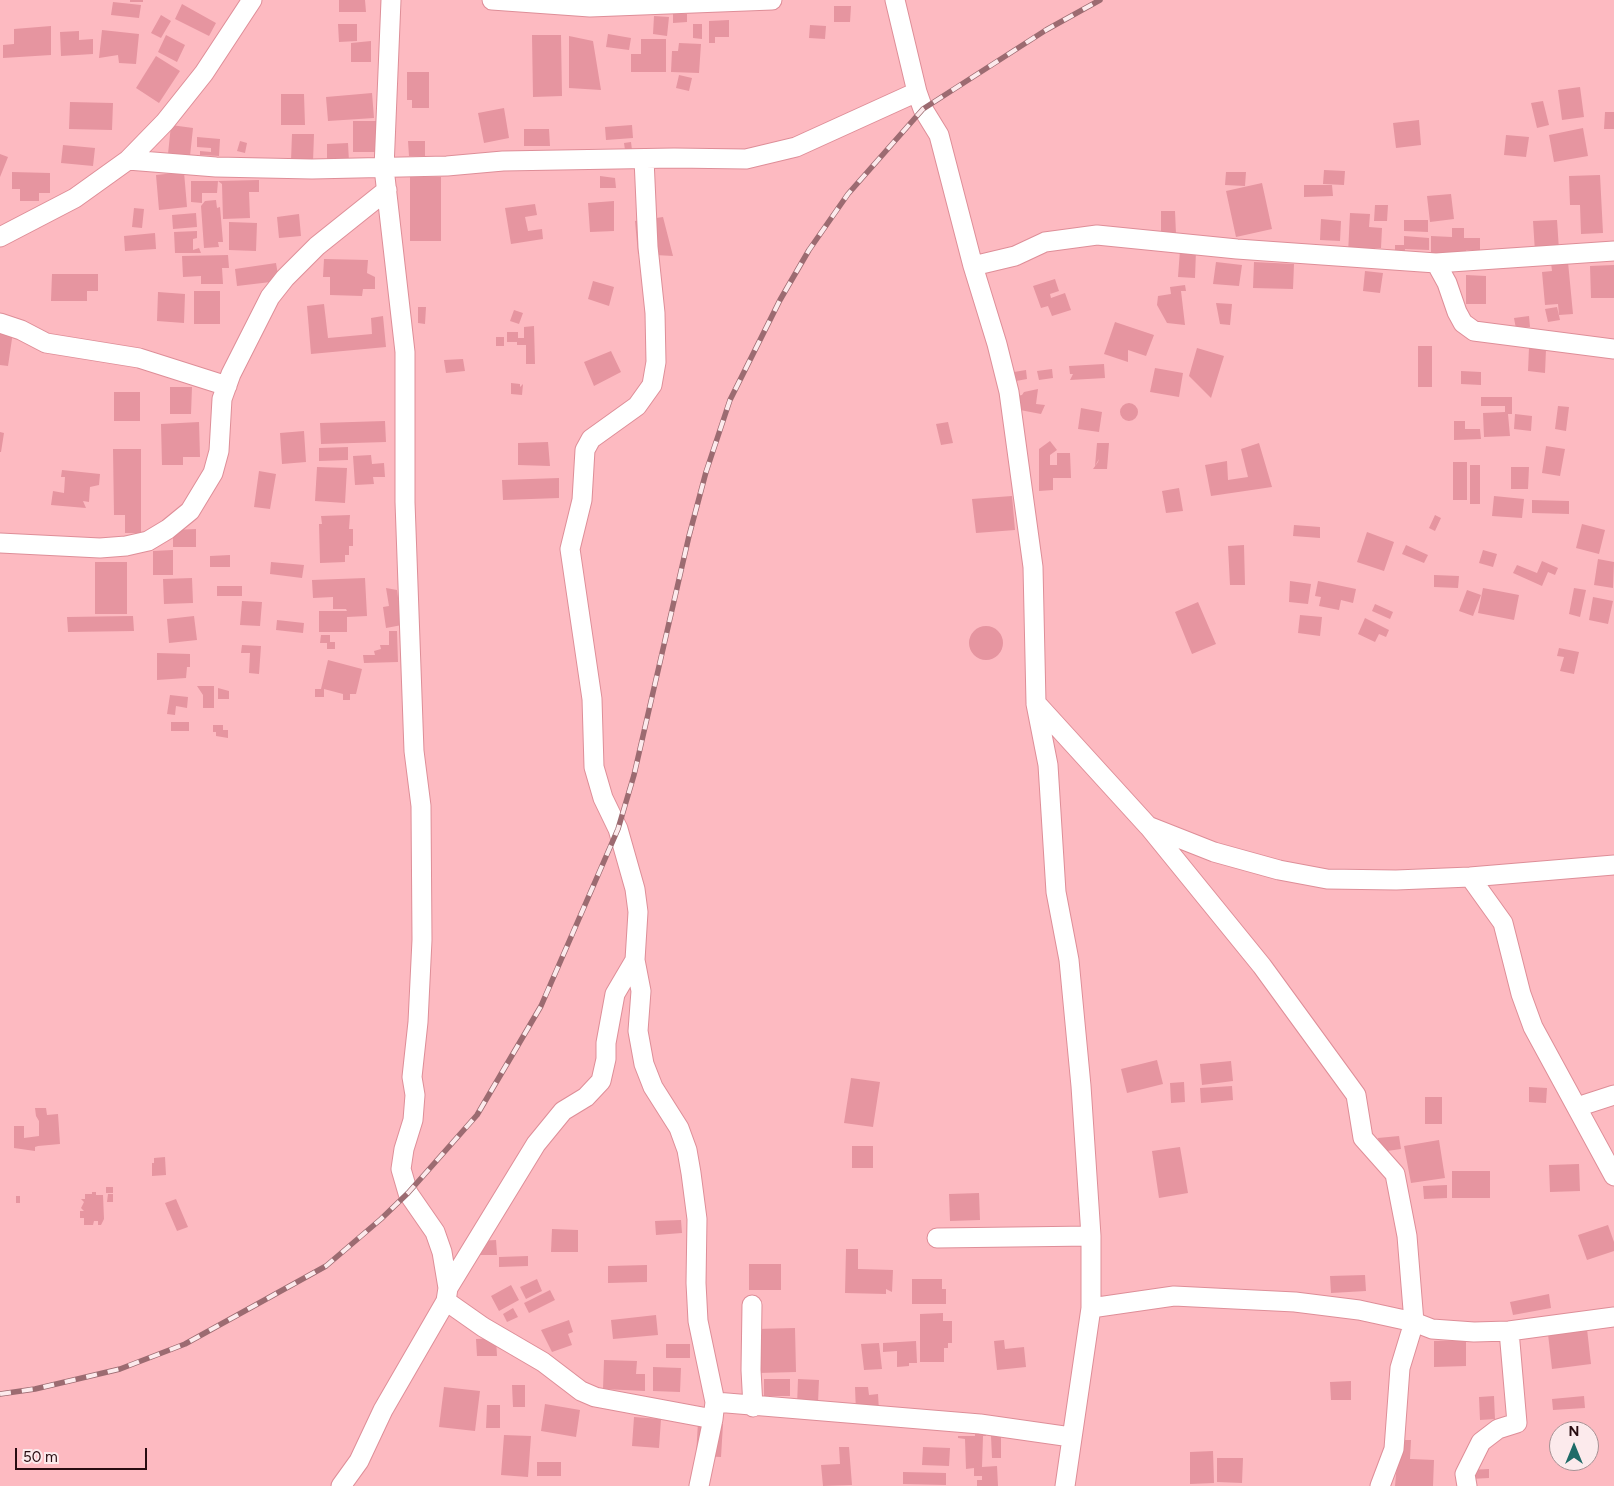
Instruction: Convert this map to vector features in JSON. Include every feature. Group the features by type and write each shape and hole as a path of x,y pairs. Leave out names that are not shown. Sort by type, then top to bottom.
{"street":[{"path":"0,236 75,198 128,160 165,122 204,73 252,0"},
{"path":"391,0 384,168 405,352 405,502 414,751 421,806 422,940 418,1022 412,1077 415,1095 413,1120 404,1149 401,1169 408,1193 435,1232 442,1252 447,1295 483,1327 543,1362 581,1391 603,1398 714,1411 754,1407 980,1424 1071,1437"},
{"path":"492,0 590,7 675,2 772,0"},
{"path":"895,0 916,92 923,109 939,135 973,266 997,344 1009,392 1033,567 1036,703 1048,765 1056,892 1069,960 1081,1086 1091,1236 1091,1308 1065,1486"},
{"path":"128,160 216,167 312,169 644,158 746,159 796,147 916,92"},
{"path":"644,158 648,247 655,313 655,370 652,385 637,406 591,439 585,450 582,500 570,549 592,699 594,767 603,798 618,829 635,889 638,912 635,960 640,991 638,1031 644,1064 653,1087 678,1128 687,1150 691,1173 697,1219 696,1283 698,1321 714,1411 699,1486"},
{"path":"0,544 92,548 126,546 148,541 168,529 190,511 213,473 219,451 222,399 270,297 285,278 317,246 387,190"},
{"path":"973,266 1015,256 1045,242 1097,235 1237,249 1436,263 1614,251"},
{"path":"1436,263 1447,283 1457,312 1463,322 1474,331 1614,349"},
{"path":"0,323 21,330 46,343 139,358 227,386"},
{"path":"1036,703 1148,826 1262,966 1356,1095 1363,1138 1395,1174 1407,1236 1414,1322 1400,1368 1394,1449 1380,1486"},
{"path":"1148,826 1214,852 1278,870 1327,879 1470,877 1614,865"},
{"path":"1470,877 1503,923 1521,994 1533,1027 1614,1176"},
{"path":"341,1486 359,1461 383,1410 447,1295 536,1144 563,1111 586,1097 601,1081 615,994 635,960"},
{"path":"1576,1107 1614,1095"},
{"path":"937,1238 1091,1236"},
{"path":"1091,1308 1174,1296 1295,1302 1359,1310 1414,1322 1432,1330 1474,1332 1509,1331 1586,1319 1614,1317"},
{"path":"752,1305 750,1370 754,1407"},
{"path":"1467,1486 1465,1474 1480,1442 1498,1429 1517,1423 1509,1331"}],"building":[{"path":"130,0 143,0 143,2 130,2"},
{"path":"339,0 365,0 366,12 339,12"},
{"path":"113,2 141,5 139,18 111,15"},
{"path":"182,4 216,23 209,36 175,19"},
{"path":"834,6 851,6 850,22 834,22"},
{"path":"673,14 687,14 687,22 673,23"},
{"path":"161,15 171,21 161,38 151,33"},
{"path":"654,16 669,17 667,36 653,34"},
{"path":"729,20 729,37 715,37 715,43 709,43 709,21"},
{"path":"338,24 357,24 357,41 339,42"},
{"path":"693,24 702,24 702,39 693,38"},
{"path":"810,25 826,26 825,39 809,38"},
{"path":"51,26 51,55 3,58 3,45 14,44 14,29"},
{"path":"102,30 139,34 136,64 119,63 118,55 99,58"},
{"path":"79,31 79,40 93,39 93,54 61,56 60,32"},
{"path":"608,34 631,38 629,50 606,47"},
{"path":"166,35 185,45 177,62 158,52"},
{"path":"532,35 561,35 562,96 533,97"},
{"path":"569,36 593,41 601,90 569,88"},
{"path":"641,39 666,39 666,72 631,72 631,54 641,54"},
{"path":"371,41 371,62 351,62 351,43"},
{"path":"679,43 701,44 699,73 671,72 672,51 678,51"},
{"path":"156,56 180,71 159,103 136,88"},
{"path":"407,72 429,72 429,108 412,108 412,100 407,100"},
{"path":"679,75 692,78 689,91 676,88"},
{"path":"1580,87 1584,117 1562,120 1558,90"},
{"path":"372,93 374,118 328,121 326,97"},
{"path":"281,94 304,94 305,125 281,125"},
{"path":"1543,101 1549,125 1537,128 1531,103"},
{"path":"70,102 113,103 112,130 69,129"},
{"path":"504,108 509,138 484,143 478,113"},
{"path":"1605,112 1614,112 1614,129 1604,129"},
{"path":"1419,120 1421,145 1396,148 1393,123"},
{"path":"353,121 381,121 381,152 353,152"},
{"path":"171,125 193,128 190,156 168,154"},
{"path":"632,125 633,138 606,140 605,127"},
{"path":"1583,128 1588,156 1554,162 1549,135"},
{"path":"524,129 549,129 550,146 524,146"},
{"path":"292,134 314,134 313,162 291,161"},
{"path":"1506,135 1529,137 1526,157 1504,155"},
{"path":"197,137 220,139 219,156 200,155 200,151 211,152 211,148 197,147"},
{"path":"240,141 247,143 245,153 237,151"},
{"path":"408,141 425,141 425,156 409,156"},
{"path":"631,142 632,150 625,150 624,143"},
{"path":"348,143 349,162 327,162 327,144"},
{"path":"63,145 95,148 93,166 61,163"},
{"path":"0,154 8,157 0,177"},
{"path":"1324,170 1345,171 1344,185 1323,184"},
{"path":"12,172 50,173 50,193 39,193 39,201 20,201 20,189 12,189"},
{"path":"184,172 187,207 159,210 156,175"},
{"path":"1226,172 1246,172 1245,186 1225,185"},
{"path":"1600,175 1603,233 1581,234 1580,205 1570,205 1569,176"},
{"path":"600,176 615,178 616,188 600,188"},
{"path":"410,177 441,177 441,241 410,241"},
{"path":"259,180 259,192 249,192 250,218 223,219 222,184 218,181"},
{"path":"191,181 218,181 217,193 202,193 202,203 191,202"},
{"path":"1262,183 1272,229 1236,237 1226,191"},
{"path":"1304,185 1332,185 1333,196 1304,197"},
{"path":"1451,194 1454,219 1430,222 1427,196"},
{"path":"216,200 217,208 220,207 223,242 218,242 219,247 204,248 201,206 205,201"},
{"path":"614,201 614,231 590,232 588,203"},
{"path":"535,204 537,215 525,217 528,231 542,229 543,239 511,244 505,208"},
{"path":"1375,205 1388,205 1387,221 1374,221"},
{"path":"134,208 144,209 142,228 132,227"},
{"path":"1161,211 1175,211 1176,234 1161,234"},
{"path":"196,213 197,227 173,229 172,215"},
{"path":"1350,213 1370,214 1369,227 1382,228 1381,248 1375,248 1375,255 1348,254"},
{"path":"299,214 301,236 279,238 277,217"},
{"path":"663,217 673,256 638,254 635,221"},
{"path":"1321,219 1341,221 1340,241 1320,240"},
{"path":"1404,220 1428,220 1428,232 1404,231"},
{"path":"1557,220 1559,250 1535,252 1533,221"},
{"path":"229,222 257,223 256,251 229,250"},
{"path":"1452,228 1464,228 1464,238 1480,238 1480,250 1466,250 1466,254 1431,253 1431,236 1452,237"},
{"path":"197,231 197,238 193,239 193,250 199,248 201,253 175,253 174,232"},
{"path":"155,233 156,249 125,251 124,236"},
{"path":"1404,236 1429,238 1429,250 1405,249 1404,257 1395,257 1395,245 1404,245"},
{"path":"1180,250 1196,250 1195,278 1178,277"},
{"path":"228,255 229,268 222,268 223,284 201,284 201,276 183,277 182,256"},
{"path":"324,259 368,260 367,273 375,277 375,289 363,289 362,296 330,295 330,277 323,277"},
{"path":"1216,262 1242,265 1239,286 1213,284"},
{"path":"1254,262 1294,264 1293,289 1253,288"},
{"path":"1568,262 1573,314 1559,315 1558,304 1545,305 1542,272 1552,271 1551,263"},
{"path":"276,263 279,281 237,286 235,269"},
{"path":"1614,265 1614,298 1591,298 1590,266"},
{"path":"1365,271 1383,273 1380,293 1363,291"},
{"path":"52,274 98,274 98,291 87,291 87,301 51,301"},
{"path":"1466,275 1486,276 1486,304 1466,304"},
{"path":"1055,279 1059,291 1050,294 1051,298 1065,293 1071,310 1052,316 1048,306 1041,308 1033,286"},
{"path":"593,281 614,287 609,306 588,299"},
{"path":"1185,285 1186,291 1181,291 1185,325 1167,323 1157,305 1158,296 1171,294 1170,287"},
{"path":"194,291 220,291 220,324 194,324"},
{"path":"158,292 185,294 184,323 157,321"},
{"path":"1216,303 1232,304 1230,325 1220,324"},
{"path":"324,304 328,338 372,334 371,318 383,316 386,347 311,354 307,306"},
{"path":"418,307 426,307 425,324 418,323"},
{"path":"1557,307 1560,320 1548,322 1545,309"},
{"path":"514,310 523,313 519,324 510,321"},
{"path":"1529,316 1530,327 1516,329 1514,318"},
{"path":"1115,322 1154,335 1146,356 1128,350 1128,362 1104,354"},
{"path":"534,326 535,364 526,364 526,345 517,345 517,342 507,342 507,332 518,332 518,338 524,338 524,327"},
{"path":"0,330 13,332 8,366 0,365"},
{"path":"496,337 504,337 504,346 496,346"},
{"path":"1418,346 1432,346 1432,387 1418,387"},
{"path":"1197,348 1224,356 1211,398 1189,376"},
{"path":"1529,348 1546,349 1545,373 1528,371"},
{"path":"611,351 621,372 594,386 584,362"},
{"path":"463,359 465,371 446,373 444,360"},
{"path":"1104,364 1105,378 1070,380 1073,374 1070,374 1069,366"},
{"path":"1155,368 1183,373 1179,397 1150,392"},
{"path":"1052,369 1053,378 1039,380 1037,371"},
{"path":"1026,370 1027,379 1016,381 1014,372"},
{"path":"1461,371 1481,372 1481,385 1461,384"},
{"path":"511,383 520,384 520,387 523,384 522,395 511,394"},
{"path":"170,387 192,387 191,414 170,414"},
{"path":"1038,389 1036,404 1045,405 1041,414 1020,410 1017,396 1022,395 1024,392"},
{"path":"114,392 140,392 140,421 114,421"},
{"path":"1481,397 1512,397 1512,414 1508,414 1510,436 1484,437 1483,413 1505,412 1505,406 1481,406"},
{"path":"1129,403 1135,406 1138,412 1135,418 1129,421 1123,418 1120,412 1123,406"},
{"path":"1558,406 1569,407 1566,431 1555,429"},
{"path":"1081,408 1102,412 1099,432 1078,429"},
{"path":"1515,414 1532,416 1531,431 1514,429"},
{"path":"385,421 386,442 321,444 320,423"},
{"path":"1454,421 1465,421 1465,429 1480,429 1481,439 1454,440"},
{"path":"199,422 200,457 183,457 183,465 162,465 161,424"},
{"path":"948,422 953,443 941,445 936,424"},
{"path":"304,431 306,462 282,464 280,433"},
{"path":"0,432 4,433 1,452 0,452"},
{"path":"1050,441 1057,450 1050,455 1050,465 1057,465 1057,453 1070,453 1071,478 1053,478 1053,490 1039,491 1039,449"},
{"path":"548,442 550,466 518,465 518,443"},
{"path":"1097,443 1109,443 1107,469 1093,469 1098,462 1099,459 1095,466"},
{"path":"1259,443 1272,487 1211,496 1205,465 1227,461 1228,480 1248,477 1241,449"},
{"path":"1546,446 1565,449 1560,476 1542,473"},
{"path":"348,447 348,460 319,461 319,448"},
{"path":"113,449 141,449 141,533 125,533 125,515 114,515"},
{"path":"371,455 372,464 384,463 385,477 373,477 374,484 355,485 353,456"},
{"path":"1453,462 1467,462 1467,500 1453,500"},
{"path":"1470,465 1480,465 1480,504 1470,504"},
{"path":"317,467 347,468 345,503 315,501"},
{"path":"1511,467 1529,467 1528,489 1511,489"},
{"path":"62,470 100,474 99,485 90,487 89,502 83,501 86,508 51,505 53,491 64,493 65,477 61,477"},
{"path":"259,471 276,474 270,509 254,507"},
{"path":"559,478 559,498 503,500 502,480"},
{"path":"1179,488 1183,511 1166,513 1162,491"},
{"path":"1012,496 1015,530 976,533 972,499"},
{"path":"1494,496 1524,499 1522,518 1492,516"},
{"path":"1532,500 1569,501 1569,514 1532,513"},
{"path":"350,515 349,529 353,529 353,546 349,546 349,555 345,555 345,562 320,563 319,524 322,524 321,516"},
{"path":"1435,515 1441,518 1435,531 1429,528"},
{"path":"1582,524 1605,530 1599,554 1576,548"},
{"path":"1294,525 1320,527 1320,538 1293,536"},
{"path":"196,529 196,547 173,547 173,530"},
{"path":"1367,532 1394,542 1384,571 1357,562"},
{"path":"1244,545 1245,585 1230,585 1228,546"},
{"path":"1406,545 1428,555 1424,563 1402,554"},
{"path":"173,550 173,575 153,575 153,551"},
{"path":"1483,550 1497,554 1493,567 1479,563"},
{"path":"230,555 230,567 210,567 210,556"},
{"path":"1598,559 1614,562 1613,588 1594,585"},
{"path":"1542,561 1558,568 1555,575 1548,572 1542,586 1513,573 1517,565 1537,573"},
{"path":"95,562 127,562 127,614 95,614"},
{"path":"271,562 304,565 302,578 270,574"},
{"path":"1434,575 1459,576 1458,588 1434,587"},
{"path":"192,578 193,603 164,604 163,579"},
{"path":"365,578 367,616 347,617 347,632 319,632 319,611 347,611 346,609 333,609 333,597 313,598 312,580"},
{"path":"1290,581 1311,584 1308,604 1289,602"},
{"path":"1318,581 1356,589 1353,603 1341,600 1339,610 1319,606 1321,597 1315,596"},
{"path":"217,586 242,586 242,596 217,596"},
{"path":"386,588 397,590 402,625 386,628 383,607 389,606"},
{"path":"1483,588 1519,595 1514,620 1478,613"},
{"path":"1574,588 1586,590 1580,617 1569,614"},
{"path":"1467,590 1481,595 1473,616 1459,611"},
{"path":"1593,597 1613,601 1608,624 1589,620"},
{"path":"242,601 262,602 260,626 240,625"},
{"path":"1198,602 1216,644 1192,654 1175,612"},
{"path":"1375,604 1393,612 1390,619 1372,611"},
{"path":"1300,615 1322,617 1320,636 1298,633"},
{"path":"133,616 134,631 68,632 67,617"},
{"path":"194,616 197,640 169,643 167,619"},
{"path":"1365,618 1389,630 1386,637 1379,634 1375,642 1358,634"},
{"path":"277,620 304,623 303,633 276,630"},
{"path":"986,626 998,631 1003,643 998,655 986,660 974,655 969,643 974,631"},
{"path":"389,631 397,631 398,662 364,663 363,655 375,655 374,651 381,649 380,645 389,645"},
{"path":"321,635 330,635 330,642 335,642 335,649 327,649 327,643 320,643"},
{"path":"242,645 261,646 259,674 249,673 250,653 241,653"},
{"path":"1559,648 1579,652 1574,674 1560,671 1564,657 1557,656"},
{"path":"157,653 190,654 190,667 187,667 186,678 157,680"},
{"path":"328,660 362,669 356,694 350,694 350,700 343,700 343,694 324,689 324,697 315,697 315,689 321,689"},
{"path":"197,686 214,686 214,708 203,708 203,695"},
{"path":"218,688 229,691 229,699 218,699"},
{"path":"170,695 188,697 187,708 176,706 175,715 167,714"},
{"path":"171,722 189,722 189,731 171,731"},
{"path":"213,725 223,725 223,730 228,730 228,738 216,736 216,732 213,732"},
{"path":"1157,1060 1163,1084 1127,1093 1121,1069"},
{"path":"1231,1061 1233,1081 1202,1085 1200,1064"},
{"path":"851,1078 880,1082 873,1127 844,1123"},
{"path":"1184,1082 1185,1102 1171,1103 1170,1083"},
{"path":"1232,1086 1233,1100 1201,1103 1200,1088"},
{"path":"1529,1087 1547,1088 1546,1103 1529,1102"},
{"path":"1425,1097 1442,1097 1442,1124 1425,1124"},
{"path":"35,1108 46,1108 47,1115 58,1114 60,1144 38,1146 35,1147 35,1151 14,1148 14,1126 24,1126 24,1138 39,1136 39,1121"},
{"path":"1399,1136 1401,1149 1380,1152 1378,1138"},
{"path":"1439,1140 1445,1178 1411,1183 1404,1146"},
{"path":"852,1146 873,1146 873,1168 852,1168"},
{"path":"1180,1147 1188,1193 1159,1198 1152,1151"},
{"path":"165,1157 166,1175 152,1176 154,1158"},
{"path":"1579,1164 1580,1191 1550,1192 1549,1165"},
{"path":"1452,1171 1490,1171 1490,1198 1452,1198"},
{"path":"1447,1185 1447,1198 1424,1199 1423,1186"},
{"path":"106,1187 113,1187 113,1193 106,1193"},
{"path":"92,1192 96,1192 96,1195 103,1195 104,1219 101,1225 98,1225 98,1221 94,1221 93,1225 84,1225 84,1218 80,1218 80,1211 84,1211 81,1208 84,1202 81,1199 85,1199 85,1194 92,1194"},
{"path":"979,1193 980,1220 950,1221 949,1194"},
{"path":"108,1194 113,1194 113,1202 107,1202"},
{"path":"16,1196 20,1196 20,1203 16,1203"},
{"path":"176,1199 188,1227 177,1231 165,1203"},
{"path":"681,1220 682,1233 656,1235 655,1221"},
{"path":"1608,1225 1614,1242 1614,1251 1587,1260 1578,1235"},
{"path":"552,1229 578,1230 578,1252 551,1252"},
{"path":"496,1240 497,1255 480,1255 480,1241"},
{"path":"846,1249 858,1249 858,1269 893,1270 892,1292 886,1289 886,1294 845,1293"},
{"path":"528,1256 528,1266 499,1267 499,1257"},
{"path":"749,1264 781,1264 781,1290 749,1290"},
{"path":"647,1265 647,1282 608,1283 608,1266"},
{"path":"1365,1275 1366,1291 1331,1293 1330,1276"},
{"path":"537,1279 542,1291 526,1299 520,1287"},
{"path":"912,1279 942,1279 942,1289 946,1289 946,1304 912,1304"},
{"path":"511,1285 519,1300 499,1311 491,1296"},
{"path":"550,1290 555,1300 529,1313 524,1303"},
{"path":"1549,1294 1551,1308 1513,1315 1510,1302"},
{"path":"513,1308 518,1317 507,1322 503,1314"},
{"path":"943,1313 943,1321 952,1321 952,1343 948,1343 948,1348 944,1348 944,1362 920,1362 920,1314"},
{"path":"656,1315 658,1335 613,1339 611,1320"},
{"path":"569,1320 573,1332 568,1334 572,1345 552,1352 541,1330"},
{"path":"795,1328 796,1372 758,1373 756,1329"},
{"path":"1587,1329 1591,1364 1552,1369 1548,1334"},
{"path":"496,1338 497,1356 477,1356 476,1339"},
{"path":"1004,1340 1005,1349 1024,1347 1026,1367 997,1370 994,1341"},
{"path":"1466,1340 1466,1366 1434,1367 1434,1341"},
{"path":"916,1341 917,1363 909,1363 909,1366 897,1367 897,1351 883,1352 883,1343"},
{"path":"879,1343 882,1369 864,1370 861,1344"},
{"path":"666,1344 690,1344 690,1358 666,1358"},
{"path":"604,1360 637,1361 636,1374 645,1374 645,1391 603,1389"},
{"path":"653,1367 681,1368 680,1392 653,1391"},
{"path":"764,1379 790,1379 790,1396 764,1396"},
{"path":"798,1379 819,1380 818,1403 797,1406"},
{"path":"1351,1381 1351,1400 1331,1400 1330,1382"},
{"path":"512,1385 525,1385 525,1407 513,1407"},
{"path":"444,1387 480,1391 475,1431 439,1427"},
{"path":"855,1387 868,1387 869,1395 878,1394 879,1411 856,1412"},
{"path":"1494,1396 1495,1419 1480,1420 1479,1397"},
{"path":"1584,1396 1585,1408 1553,1410 1552,1399"},
{"path":"545,1404 580,1410 576,1437 541,1431"},
{"path":"487,1405 500,1405 500,1428 486,1428"},
{"path":"634,1417 661,1419 659,1448 632,1446"},
{"path":"698,1422 723,1424 721,1457 696,1456"},
{"path":"975,1430 986,1430 986,1436 983,1436 982,1467 997,1466 998,1486 977,1486 977,1480 982,1480 982,1476 974,1476 974,1468 966,1469 965,1439 958,1438 958,1436 975,1436"},
{"path":"504,1435 531,1436 528,1477 501,1475"},
{"path":"991,1436 1001,1436 1001,1458 992,1458"},
{"path":"1399,1440 1411,1440 1410,1459 1434,1460 1433,1486 1395,1486"},
{"path":"839,1447 849,1447 852,1485 823,1486 821,1465 840,1464"},
{"path":"923,1447 950,1448 949,1466 922,1465"},
{"path":"1213,1451 1214,1483 1190,1484 1190,1452"},
{"path":"1217,1458 1243,1458 1242,1483 1217,1482"},
{"path":"537,1462 561,1462 561,1476 537,1476"},
{"path":"1489,1469 1489,1478 1470,1479 1469,1470"},
{"path":"903,1472 946,1473 946,1485 903,1484"}],"railway":[{"path":"0,1394 35,1389 120,1369 185,1344 326,1266 408,1193 477,1115 541,1006 618,829 634,775 689,536 706,472 730,400 780,300 809,250 848,194 923,109 1046,30 1100,0"}]}
